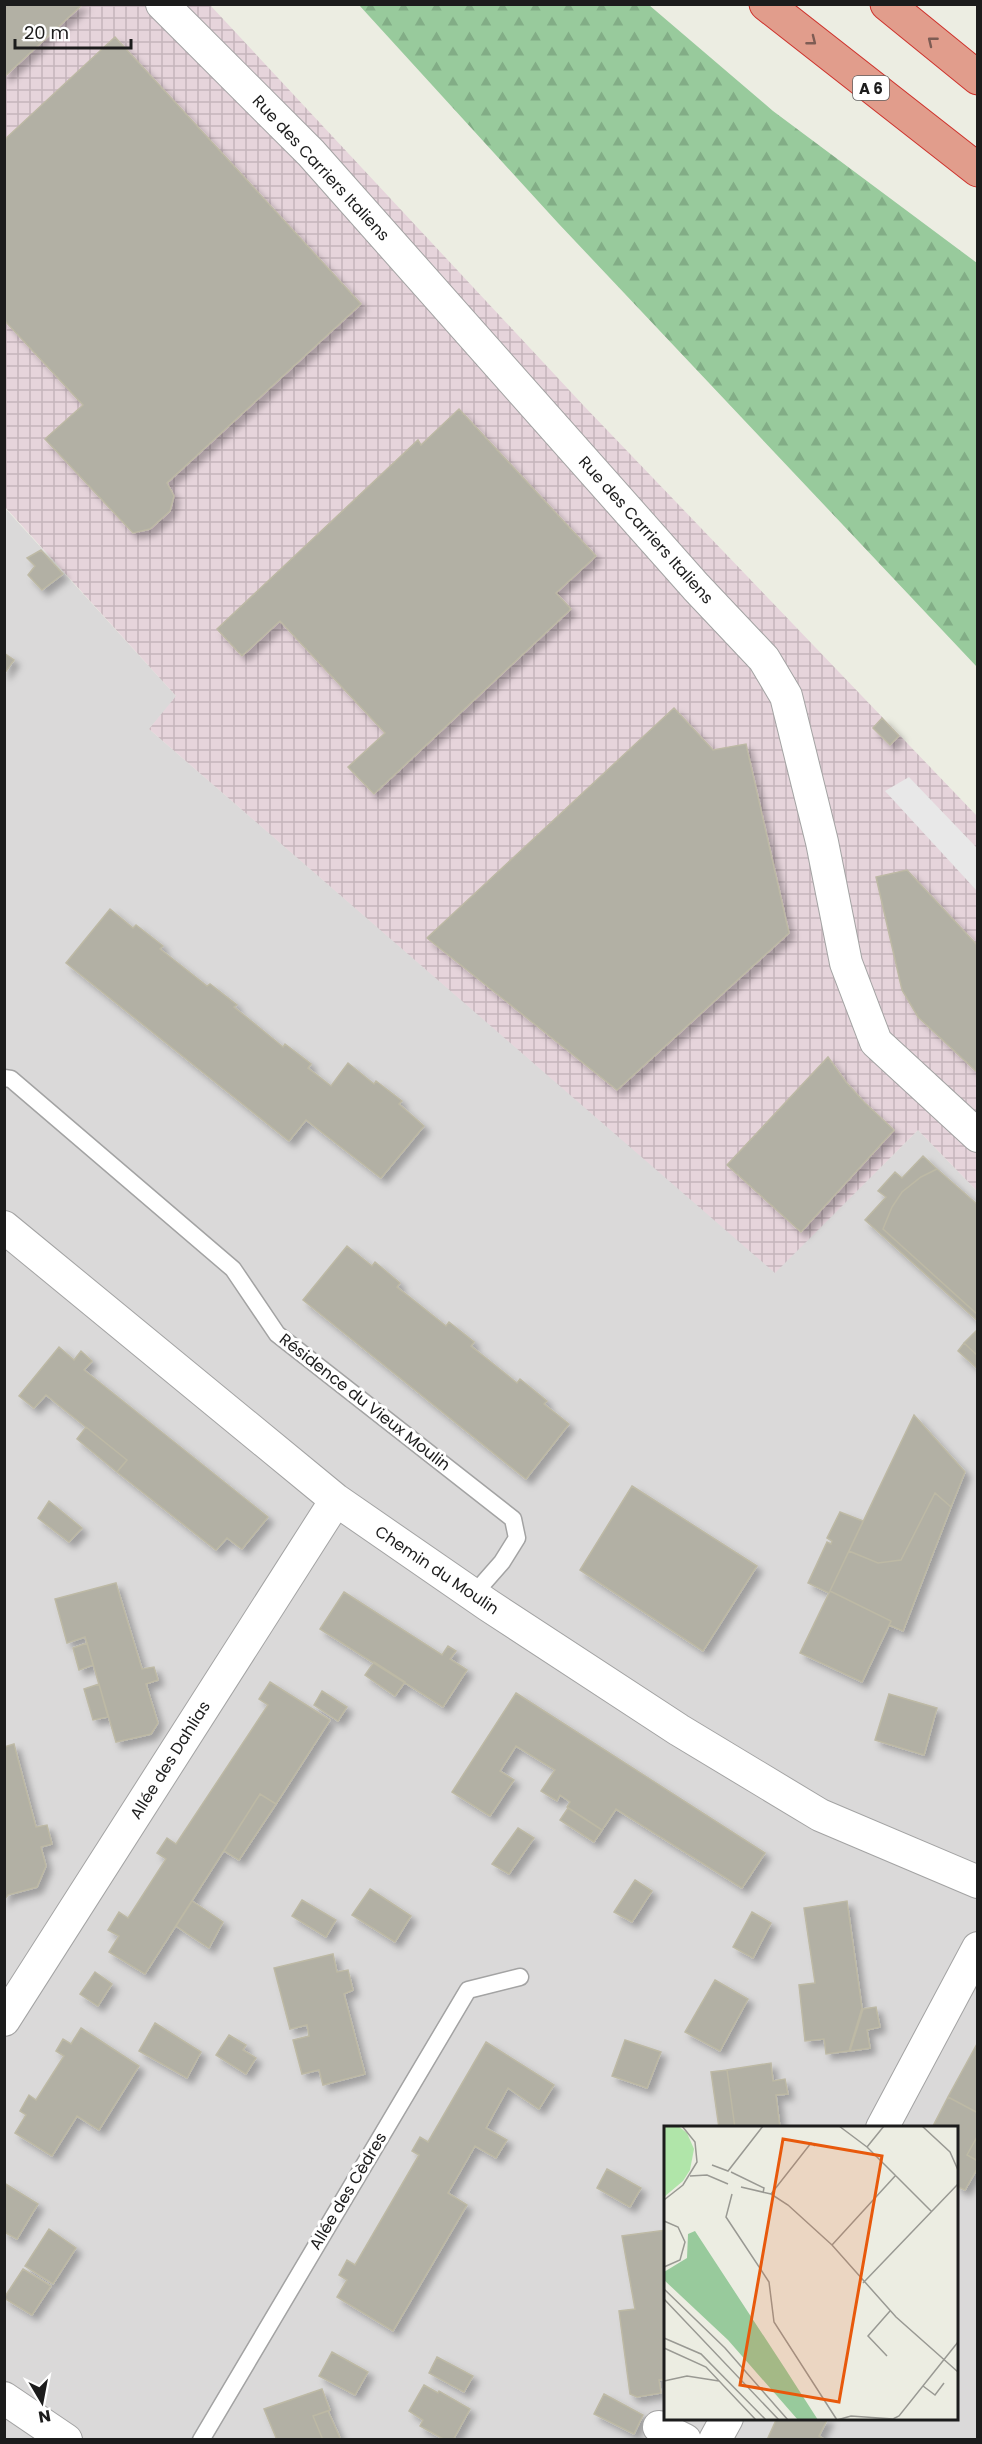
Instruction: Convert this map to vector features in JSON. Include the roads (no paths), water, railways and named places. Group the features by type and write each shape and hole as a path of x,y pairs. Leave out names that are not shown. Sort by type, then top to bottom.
{"highway":[{"name":"A 6","path":"766,4 978,170"},
{"path":"887,4 978,78"}],"street":[{"name":"Rue des Carriers Italiens","path":"162,4 310,153 688,578 764,659 786,696 822,842 846,963 876,1042 978,1136"},
{"name":"Chemin du Moulin","path":"4,1227 336,1500 473,1595 679,1730 820,1815 909,1855 978,1882"},
{"name":"Allée des Dahlias","path":"4,2020 336,1500"},
{"path":"883,2126 978,1948"},
{"path":"4,2398 66,2439"},
{"path":"715,2439 726,2420"}],"lane":[{"name":"Résidence du Vieux Moulin","path":"4,1078 11,1079 233,1269 277,1334 513,1519 517,1538 502,1562 473,1595"},
{"name":"Allée des Cèdres","path":"201,2439 468,1990 520,1977"}]}
